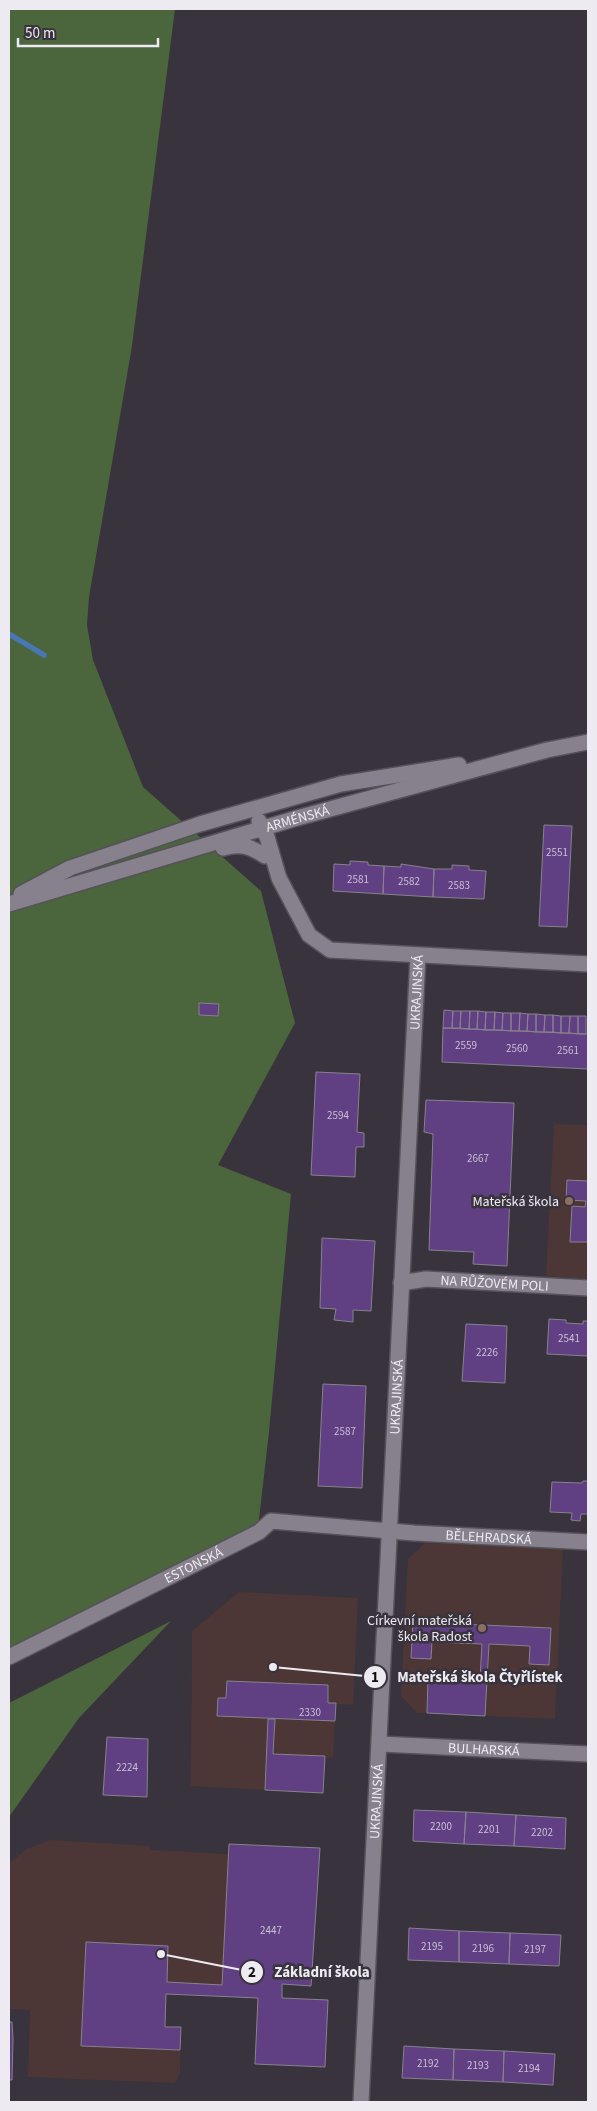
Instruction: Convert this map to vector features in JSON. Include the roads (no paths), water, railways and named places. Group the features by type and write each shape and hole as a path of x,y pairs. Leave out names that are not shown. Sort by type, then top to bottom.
{"street":[{"name":"ARMÉNSKÁ","path":"9,904 297,818 547,750 588,742"},
{"path":"9,900 70,868 236,814 341,784 547,750"},
{"path":"269,858 259,840 266,821 276,811 447,767"},
{"path":"236,814 259,821 262,828"},
{"path":"269,858 279,835 297,818"},
{"path":"30,897 82,888 237,844 251,847 269,858"},
{"name":"UKRAJINSKÁ","path":"269,858 308,935 330,950 418,955 361,2102"},
{"path":"418,955 588,964"},
{"name":"NA RŮŽOVÉM POLI","path":"401,1284 426,1279 588,1288"},
{"name":"ESTONSKÁ","path":"9,1657 259,1532 272,1521 388,1531"},
{"name":"BĚLEHRADSKÁ","path":"388,1531 588,1542"},
{"name":"BULHARSKÁ","path":"380,1744 588,1754"}],"waterway":[{"path":"9,634 44,655"}],"place":[{"name":"Mateřská škola","path":"569,1201"},
{"name":"Církevní mateřská škola Radost","path":"482,1628"},
{"name":"Mateřská škola Čtyřlístek","path":"273,1667"},
{"name":"Základní škola","path":"161,1954"}]}
